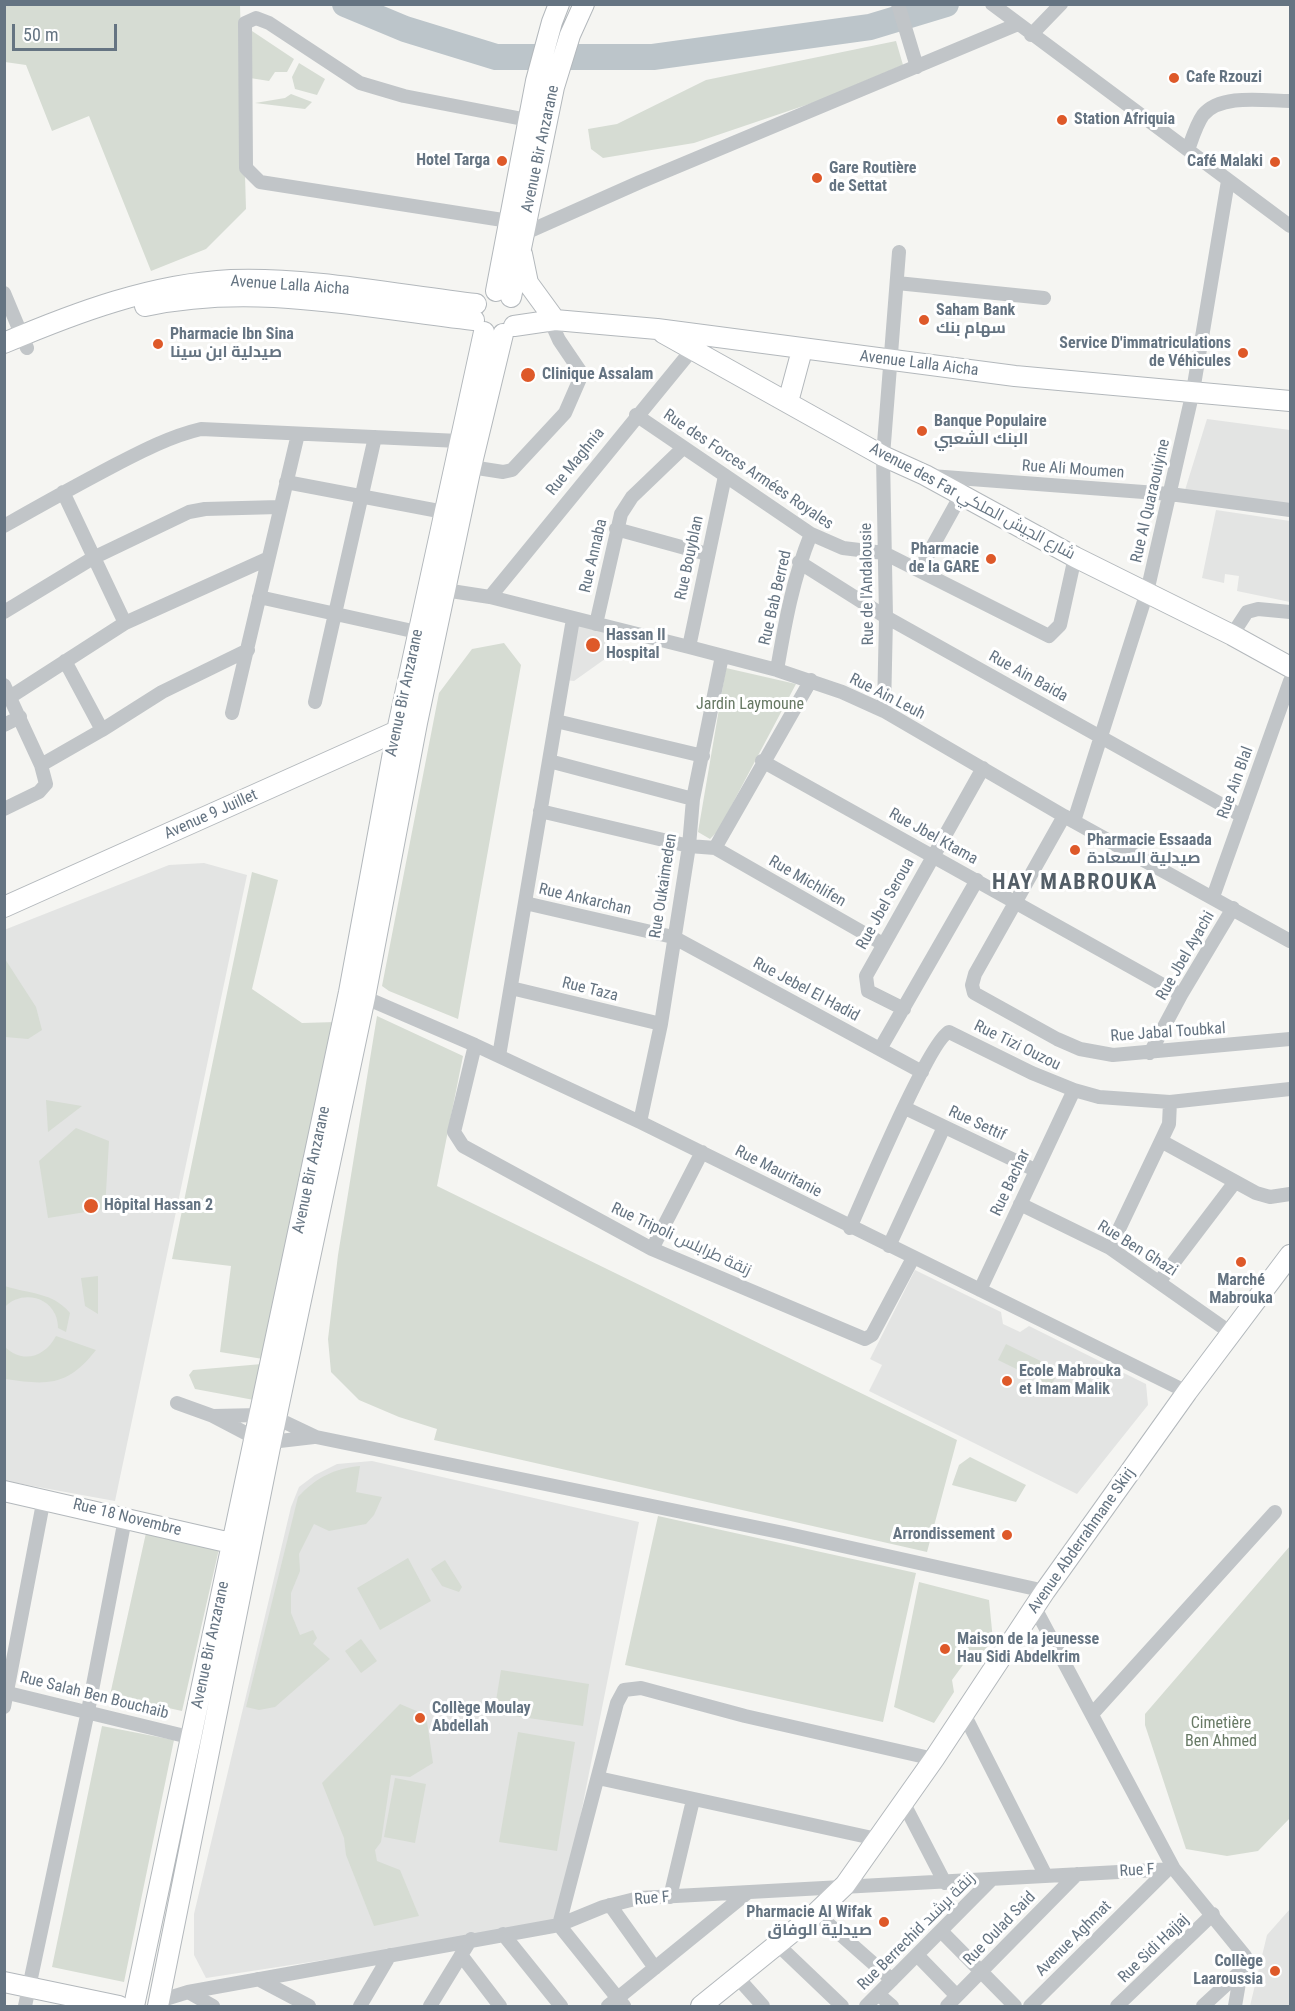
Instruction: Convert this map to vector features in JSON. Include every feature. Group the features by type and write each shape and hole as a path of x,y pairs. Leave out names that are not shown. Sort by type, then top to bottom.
{"street":[{"name":"Avenue Bir Anzarane","path":"134,2007 191,1737 241,1546 417,723 444,512 459,441 497,314 518,233 530,200 545,84 546,39 560,4"},
{"name":"Avenue Bir Anzarane","path":"518,233 528,120 584,4"},
{"path":"898,4 917,67"},
{"path":"992,4 1290,226"},
{"path":"1032,35 1061,4"},
{"path":"528,120 404,96 360,83 269,23 256,18 245,23 246,168 260,182 518,233 917,67 1014,21"},
{"path":"1188,150 1202,117 1210,108 1234,101 1290,101"},
{"name":"Rue Al Quaraouiyine","path":"1069,818 1100,736 1147,592 1192,391 1228,181"},
{"path":"530,200 551,221"},
{"path":"471,467 503,472 512,470 569,407 582,374 559,340 551,320 528,283 518,233"},
{"name":"Rue de l'Andalousie","path":"884,711 886,617 883,456 899,252"},
{"path":"897,283 1044,298"},
{"path":"4,293 18,342"},
{"name":"Avenue Lalla Aicha","path":"4,358 18,342 125,311 218,295 259,295 657,329 802,350 1015,376 1290,401"},
{"name":"Avenue Bir Anzarane","path":"357,995 397,731 417,632 436,588 471,467 497,314"},
{"name":"Avenue des Far شارع الجيش الملكي","path":"657,329 691,351 883,456 925,475 1075,557 1232,635 1290,667"},
{"path":"788,402 802,350"},
{"name":"Rue Maghnia","path":"490,597 636,415 691,351"},
{"name":"Rue des Forces Armées Royales","path":"636,415 811,534 843,548 884,553 920,569 1049,636 1059,628 1075,557"},
{"path":"4,526 63,492 143,451 191,431 210,429 459,441"},
{"path":"232,712 298,434"},
{"path":"315,702 337,614 375,437"},
{"name":"Rue Annaba","path":"596,624 616,529 628,502 683,448"},
{"name":"Rue Ali Moumen","path":"925,475 1170,494 1290,510"},
{"name":"Rue Bouyblan","path":"689,647 725,476"},
{"path":"286,482 444,512"},
{"path":"63,492 125,623"},
{"path":"920,569 961,495"},
{"path":"4,612 93,558 189,512 279,507"},
{"path":"616,529 707,554"},
{"name":"Rue Bab Berred","path":"777,670 799,562 811,534"},
{"path":"4,808 45,786 41,765 7,691 66,661 125,623 267,559"},
{"name":"Rue Ain Baida","path":"799,562 886,617 1242,816"},
{"name":"Rue Ain Leuh","path":"436,588 490,597 811,680 884,711 1069,818 1290,941"},
{"path":"259,597 417,632"},
{"path":"1232,635 1247,612 1258,609 1290,612"},
{"path":"499,1056 573,619"},
{"path":"41,765 162,692 248,650"},
{"name":"Rue Oukaimeden","path":"640,1122 661,1024 689,846 693,799 722,656"},
{"path":"66,661 102,730"},
{"path":"540,811 689,846 715,848 762,761 811,680"},
{"name":"Rue Ain Blal","path":"1213,897 1290,681"},
{"path":"4,725 20,717"},
{"path":"556,721 703,756"},
{"name":"Avenue 9 Juillet","path":"5,906 417,723"},
{"path":"549,761 693,799"},
{"name":"Rue Jbel Ktama","path":"762,761 1181,995"},
{"name":"Rue Jbel Seroua","path":"904,1009 873,995 868,991 864,981 882,944 983,768"},
{"name":"Rue Jabal Toubkal","path":"1069,818 1015,902 975,974 972,985 974,993 985,1001 1080,1049 1113,1055 1290,1039"},
{"name":"Rue Michlifen","path":"715,848 882,944"},
{"path":"880,1049 977,880"},
{"name":"Rue Ankarchan","path":"525,903 673,937"},
{"name":"Rue Jbel Ayachi","path":"1150,1053 1181,995 1233,908"},
{"name":"Rue Jebel El Hadid","path":"673,937 922,1072"},
{"name":"Rue Taza","path":"511,988 661,1024"},
{"name":"Rue Mauritanie","path":"357,995 475,1045 640,1122 850,1228 1187,1392"},
{"name":"Rue Tizi Ouzou","path":"850,1228 922,1072 942,1036 952,1032 1023,1068 1074,1090 1115,1099 1170,1102 1290,1089"},
{"name":"Rue Tripoli زنقة طرابلس","path":"475,1045 454,1132 467,1149 652,1249 865,1339 872,1335 913,1258"},
{"name":"Rue Bachar","path":"980,1290 1074,1090"},
{"path":"1110,1248 1168,1124 1170,1102"},
{"name":"Rue Settif","path":"905,1108 1035,1170"},
{"path":"889,1246 944,1127"},
{"path":"1161,1141 1235,1182 1270,1197 1290,1194"},
{"path":"652,1249 702,1152"},
{"path":"1159,1282 1235,1182"},
{"name":"Rue Ben Ghazi","path":"1020,1204 1110,1248 1231,1333"},
{"name":"Avenue Abderrahmane Skirj","path":"701,2007 816,1912 845,1885 934,1759 1040,1600 1187,1392 1290,1255"},
{"path":"177,1403 213,1416 263,1440 316,1437"},
{"path":"213,1416 268,1416 316,1437 784,1533 1040,1600 1170,1869 1213,1914 1245,1956 1235,2007"},
{"name":"Rue 18 Novembre","path":"4,1491 44,1498 241,1546"},
{"path":"4,1707 44,1498"},
{"path":"1093,1713 1275,1512"},
{"path":"25,2007 88,1711 125,1519"},
{"name":"Avenue Bir Anzarane","path":"153,2005 211,1742 241,1546"},
{"path":"747,1893 655,1968 616,2004 559,1924 617,1703 624,1690 641,1688 745,1716 934,1759"},
{"name":"Rue Salah Ben Bouchaib","path":"6,1692 211,1742"},
{"path":"964,1714 1046,1876"},
{"path":"598,1778 877,1839"},
{"path":"670,1897 693,1800"},
{"path":"903,1802 945,1883"},
{"name":"Rue F","path":"153,2005 188,1992 258,1978 559,1924 610,1905 639,1898 747,1893 845,1885 990,1881 1170,1869"},
{"name":"Avenue Aghmat","path":"1030,2007 1170,1869"},
{"name":"Rue Oulad Said","path":"952,2002 1077,1874"},
{"name":"Rue Berrechid زنقة برشىد","path":"866,2007 990,1881"},
{"path":"610,1905 655,1968"},
{"path":"816,1912 892,1980"},
{"name":"Rue Sidi Hajjaj","path":"1117,2007 1213,1914"},
{"path":"941,1931 1015,2007"},
{"path":"503,1934 561,2007"},
{"path":"431,2006 471,1939"},
{"path":"777,1944 842,2007"},
{"path":"360,2007 390,1955"},
{"path":"461,1955 500,2007"},
{"path":"917,1955 952,2002"},
{"path":"1203,2007 1241,1971"},
{"path":"737,1977 763,2007"},
{"path":"258,1978 309,2007"},
{"path":"4,1982 119,2007"},
{"path":"188,1992 213,2007"},
{"path":"878,1994 892,2007"}],"shaded area":[{"path":"1207,419 1290,430 1290,504 1185,490"},
{"path":"1216,510 1290,521 1290,602 1237,591 1239,576 1225,574 1224,583 1202,578"},
{"name":"Hassan II Hospital","path":"575,625 619,636 612,654 574,681 565,680"},
{"name":"Hôpital Hassan 2","path":"204,863 247,875 115,1501 5,1481 4,930 169,865"},
{"name":"Ecole Mabrouka et Imam Malik","path":"915,1270 1001,1312 1003,1324 1020,1332 1029,1326 1146,1384 1148,1405 1077,1494 869,1391 882,1365 870,1359"},
{"name":"Collège Moulay Abdellah","path":"372,1461 639,1522 559,1924 206,1978 194,1955 194,1914 291,1507 299,1487 315,1475 337,1464"},
{"name":"Collège Laaroussia","path":"1290,1909 1290,2006 1250,2006 1267,1935"}],"green space":[{"path":"5,5 240,5 246,209 206,249 151,271 89,116 52,131 26,65 5,62"},
{"path":"252,31 294,59 287,72 275,72 269,81 250,78 249,33"},
{"path":"896,41 903,65 815,102 694,143 603,158 591,149 588,129 617,124 706,80"},
{"path":"299,63 325,79 317,95 295,89 292,77"},
{"path":"291,94 312,102 305,109 255,103 285,98"},
{"path":"504,643 521,665 458,1019 382,986 439,693 472,649"},
{"name":"Jardin Laymoune","path":"726,668 796,684 718,831 710,839 698,832"},
{"path":"252,872 278,880 252,989 302,1023 336,1022 263,1359 220,1352 231,1266 172,1259"},
{"path":"5,959 36,1007 42,1030 28,1039 5,1037"},
{"path":"377,1016 463,1056 437,1186 957,1440 927,1552 434,1440 437,1429 399,1417 359,1400 331,1372 328,1339 338,1255"},
{"path":"46,1100 82,1106 48,1132"},
{"path":"76,1128 109,1141 105,1209 48,1218 39,1161"},
{"path":"98,1276 98,1314 85,1306 81,1278"},
{"path":"5,1286 48,1297 63,1306 70,1313 66,1332 58,1328 51,1307 39,1299 24,1297 5,1307"},
{"path":"56,1336 96,1350 75,1371 55,1381 33,1382 5,1379 5,1347 19,1355 33,1356 46,1349"},
{"path":"1006,1344 1059,1370 1051,1386 998,1360"},
{"path":"262,1364 254,1400 195,1389 189,1375 193,1370"},
{"path":"970,1457 1026,1485 1016,1502 952,1485 959,1465"},
{"path":"360,1466 356,1492 382,1497 374,1515 366,1524 329,1531 314,1524 299,1554 300,1571 291,1593 291,1613 300,1635 313,1630 317,1638 313,1644 330,1659 275,1707 259,1710 246,1707 298,1497 326,1475"},
{"path":"658,1516 916,1573 883,1722 625,1665"},
{"path":"146,1533 219,1549 182,1711 110,1695"},
{"name":"Cimetière Ben Ahmed","path":"1290,1546 1290,1818 1258,1851 1227,1856 1186,1849 1145,1725 1145,1714"},
{"path":"408,1558 431,1601 380,1630 357,1588"},
{"path":"445,1560 462,1587 459,1592 442,1586 431,1569"},
{"name":"Maison de la jeunesse Hau Sidi Abdelkrim","path":"919,1582 989,1600 993,1640 976,1660 968,1658 952,1680 954,1692 934,1723 894,1707"},
{"path":"361,1639 377,1661 361,1673 345,1651"},
{"path":"501,1670 589,1684 583,1726 494,1713"},
{"path":"400,1704 426,1715 433,1763 410,1777 391,1775 381,1842 375,1850 377,1861 400,1870 419,1916 374,1926 346,1855 344,1838 322,1783"},
{"path":"102,1726 174,1740 124,1982 52,1967"},
{"path":"518,1732 575,1742 557,1851 499,1842"},
{"path":"395,1778 426,1784 415,1843 384,1837"}],"waterway":[{"path":"345,4 405,29 496,57 653,57 870,27 946,4"}],"place":[{"name":"Cafe Rzouzi","path":"1174,78"},
{"name":"Station Afriquia","path":"1062,120"},
{"name":"Hotel Targa","path":"502,161"},
{"name":"Café Malaki","path":"1275,162"},
{"name":"Gare Routière de Settat","path":"817,178"},
{"name":"Saham Bank سهام بنك","path":"924,320"},
{"name":"Pharmacie Ibn Sina صيدلية ابن سينا","path":"158,344"},
{"name":"Service D'immatriculations de Véhicules","path":"1243,353"},
{"name":"Clinique Assalam","path":"528,375"},
{"name":"Banque Populaire البنك الشعبي","path":"922,431"},
{"name":"Pharmacie de la GARE","path":"991,559"},
{"name":"Hassan II Hospital","path":"593,645"},
{"name":"Pharmacie Essaada صيدلية السعادة","path":"1075,850"},
{"name":"Hôpital Hassan 2","path":"91,1206"},
{"name":"Marché Mabrouka","path":"1241,1262"},
{"name":"Ecole Mabrouka et Imam Malik","path":"1007,1381"},
{"name":"Arrondissement","path":"1007,1535"},
{"name":"Maison de la jeunesse Hau Sidi Abdelkrim","path":"945,1649"},
{"name":"Collège Moulay Abdellah","path":"420,1718"},
{"name":"Pharmacie Al Wifak صيدلية الوفاق","path":"884,1922"},
{"name":"Collège Laaroussia","path":"1275,1971"}],"district":[{"name":"HAY MABROUKA","path":"1075,883"}]}
